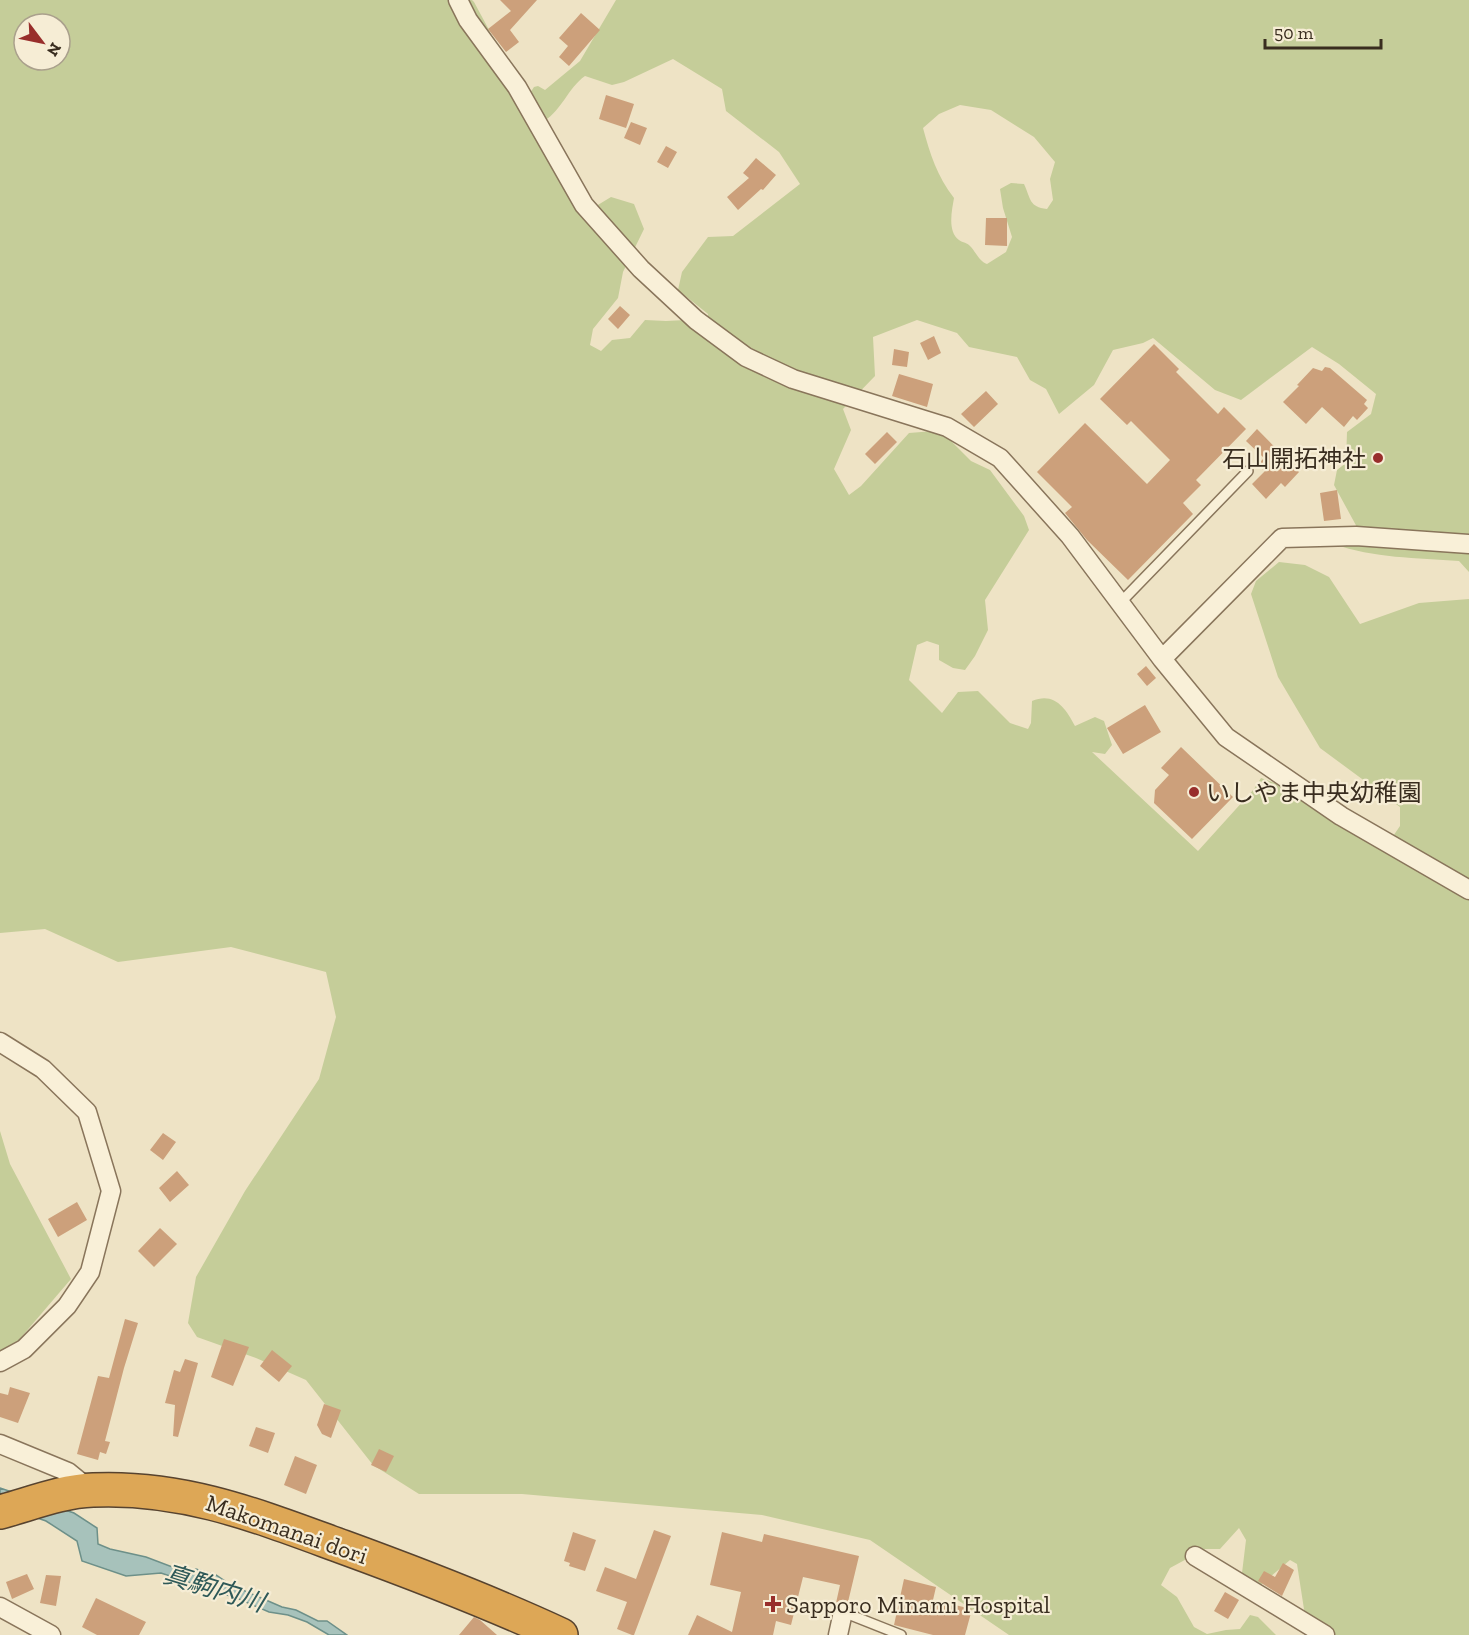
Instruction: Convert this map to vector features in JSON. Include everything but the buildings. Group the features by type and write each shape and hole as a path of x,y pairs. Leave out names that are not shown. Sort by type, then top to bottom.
{"highway":[{"name":"Makomanai dori","path":"0,1512 81,1491 126,1490 196,1498 245,1512 441,1582 561,1635"}],"street":[{"path":"458,0 468,20 517,87 584,205 641,269 696,320 746,357 793,379 947,427 1000,458 1070,536 1162,659 1226,737 1341,816 1469,890"},
{"path":"1162,659 1282,538 1356,536 1469,544"},
{"path":"0,1042 44,1069 87,1112 111,1191 90,1272 67,1306 24,1349 0,1362"},
{"path":"0,1444 68,1472 81,1491"},
{"path":"1195,1556 1325,1635"},
{"path":"0,1607 51,1635"},
{"path":"838,1635 843,1612"}],"lane":[{"path":"1121,602 1248,471"},
{"path":"843,1612 901,1635"}],"green space":[{"path":"0,0 472,0 488,28 570,200 583,214 611,197 634,204 644,229 623,272 618,298 593,329 590,345 601,351 612,340 630,338 645,320 686,320 708,335 708,314 678,290 682,272 708,237 733,236 800,184 779,152 726,111 722,89 673,59 624,82 612,85 585,76 556,111 544,121 530,93 534,87 538,86 545,90 580,61 616,0 1469,0 1469,572 1459,561 1380,555 1334,544 1358,529 1334,485 1337,470 1346,463 1347,432 1371,414 1376,394 1339,364 1312,347 1241,400 1215,390 1153,338 1143,343 1113,350 1094,385 1059,414 1046,389 1030,380 1017,357 969,347 957,333 917,320 873,337 875,376 843,409 851,430 834,469 849,495 861,486 909,433 934,431 948,438 971,461 990,470 1024,516 1029,530 985,600 988,630 965,670 953,668 939,660 939,645 927,641 917,645 909,680 942,713 958,692 978,691 1010,723 1028,729 1031,723 1032,701 1047,698 1063,707 1075,726 1095,717 1104,721 1112,745 1105,754 1092,752 1198,851 1254,789 1261,778 1288,788 1385,848 1400,826 1400,807 1320,748 1278,677 1251,594 1256,581 1279,562 1305,565 1329,577 1360,624 1419,603 1469,599 1469,1635 1308,1635 1297,1564 1290,1560 1256,1589 1242,1573 1246,1540 1239,1528 1220,1549 1205,1549 1170,1568 1161,1585 1177,1597 1194,1627 1207,1634 1240,1629 1250,1615 1258,1617 1276,1635 1009,1635 870,1540 762,1515 522,1494 419,1494 373,1465 306,1380 256,1358 197,1337 188,1323 196,1277 245,1191 319,1079 336,1017 326,972 231,947 118,962 45,929 0,933","holes":["960,105 991,110 1034,137 1055,162 1050,179 1053,200 1047,209 1034,204 1024,184 1011,183 1000,189 1012,237 1006,252 987,264 980,259 970,245 955,236 951,220 954,198 935,164 923,128 939,114"]},
{"path":"0,1131 10,1164 71,1279 18,1341 0,1351"}],"water":[{"name":"真駒内川","path":"0,1488 74,1513 97,1528 98,1544 146,1557 188,1573 196,1569 216,1575 231,1585 282,1607 296,1610 318,1621 327,1621 347,1635 329,1635 307,1622 288,1615 269,1612 239,1599 161,1573 126,1576 82,1561 77,1541 46,1521 0,1505"}],"place":[{"name":"石山開拓神社","path":"1378,458"},
{"name":"いしやま中央幼稚園","path":"1194,792"},
{"name":"Sapporo Minami Hospital","path":"773,1604"}]}
